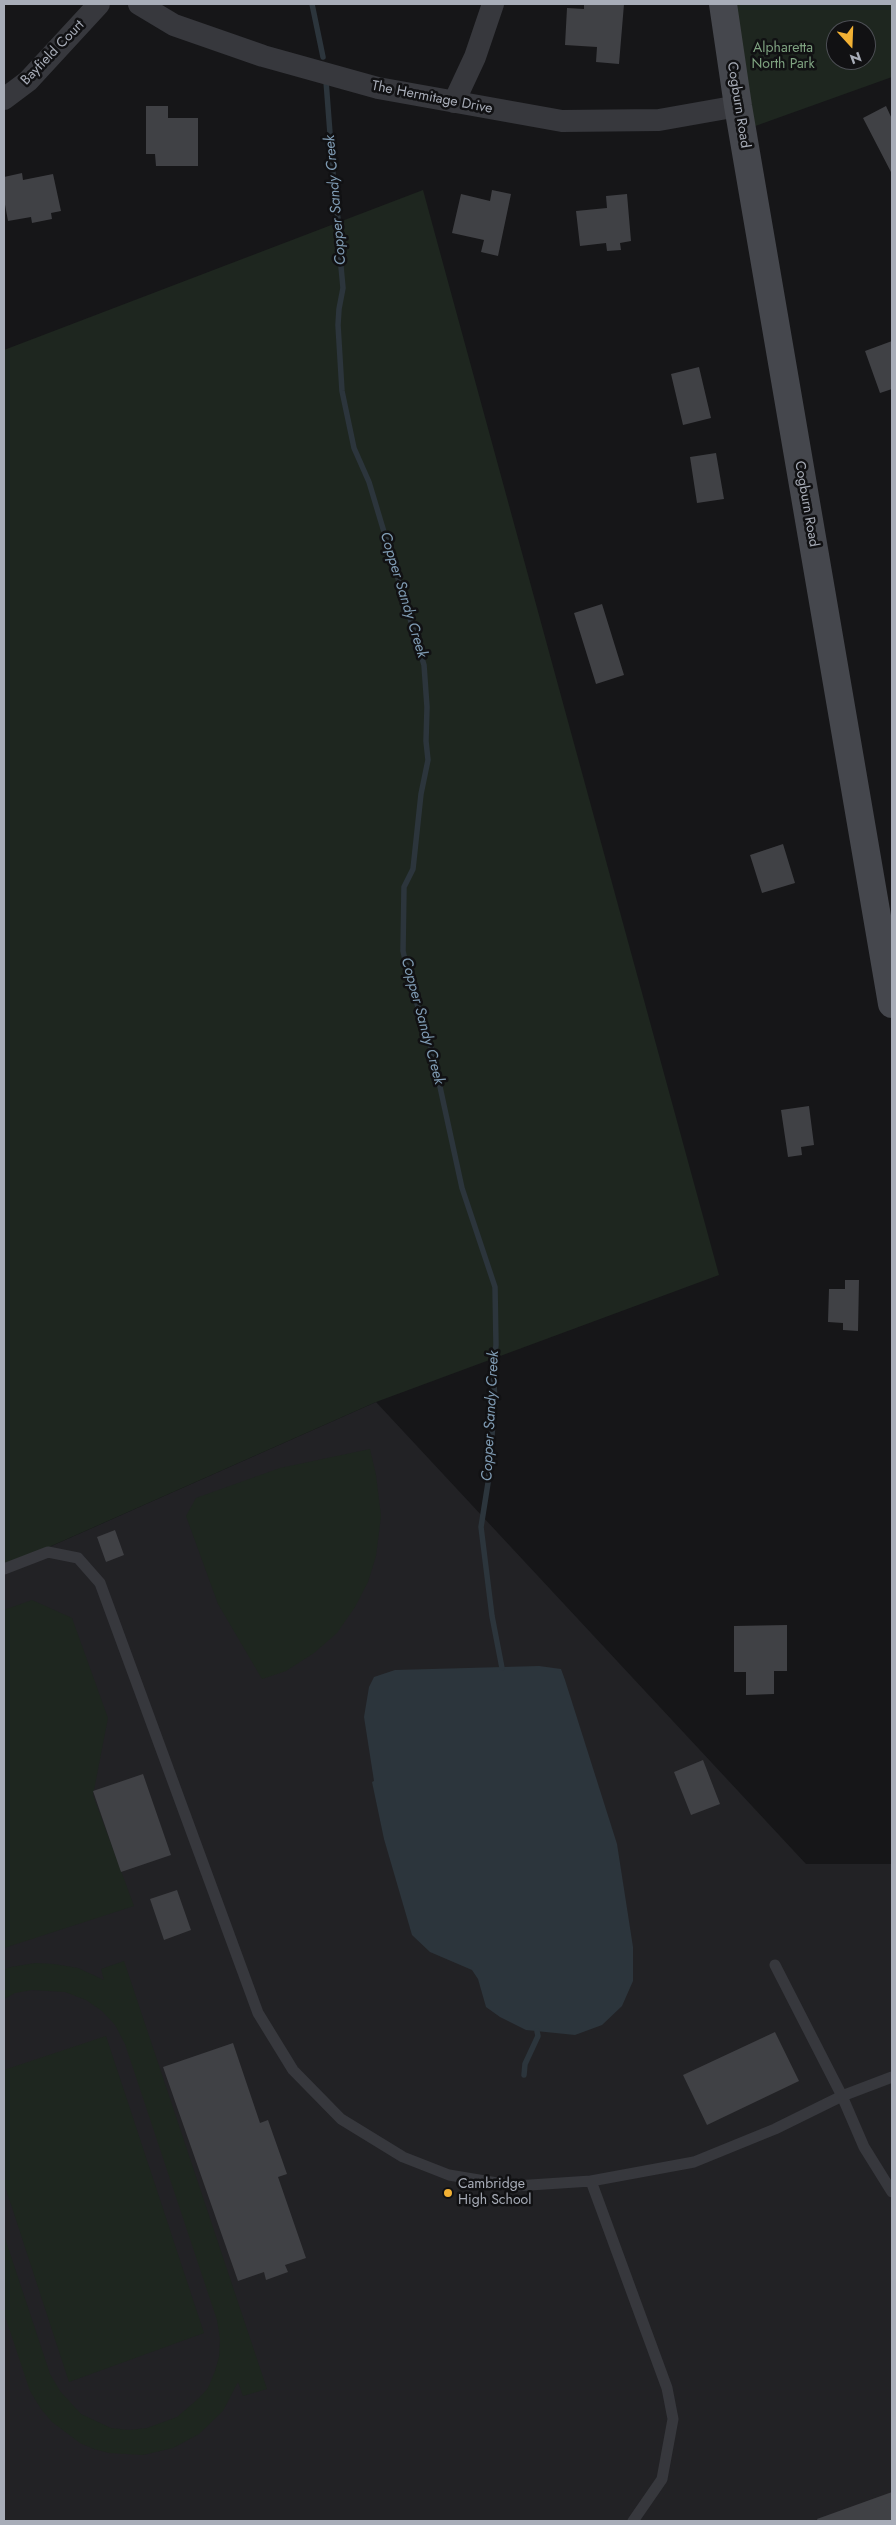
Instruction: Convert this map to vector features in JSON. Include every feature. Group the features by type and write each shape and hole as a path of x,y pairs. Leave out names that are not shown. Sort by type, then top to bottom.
{"street":[{"name":"Bayfield Court","path":"4,99 28,81 99,4"},
{"name":"The Hermitage Drive","path":"139,4 174,25 264,56 378,88 562,121 659,120 738,106"},
{"path":"454,102 475,57 493,4"},
{"name":"Cogburn Road","path":"723,4 738,106 892,1004"}],"lane":[{"path":"4,1569 48,1552 78,1558 100,1583 258,2014 292,2070 341,2119 403,2157 449,2175 515,2186 591,2181 694,2162 775,2129 842,2096 892,2077"},
{"path":"775,1965 842,2096 864,2147 892,2192"},
{"path":"591,2181 667,2388 673,2419 662,2479 633,2521"}],"shaded area":[{"name":"Cambridge High School","path":"376,1402 806,1864 892,1864 892,2521 4,2521 4,1567"},
{"path":"539,1666 561,1669 565,1680 617,1844 633,1947 633,1981 622,2006 602,2025 575,2035 526,2030 500,2017 486,2007 478,1979 472,1970 430,1952 412,1935 384,1839 372,1782 374,1781 364,1717 369,1687 374,1677 395,1670"}],"green space":[{"name":"Alpharetta North Park","path":"727,4 892,4 892,77 733,134"},
{"path":"423,190 719,1275 376,1402 4,1567 4,350"},
{"path":"370,1449 376,1475 381,1516 376,1556 368,1582 355,1607 337,1633 314,1653 286,1671 262,1679 218,1604 186,1516 196,1498 280,1468"},
{"path":"32,1600 72,1618 108,1718 93,1795 134,1906 4,1948 4,1610"},
{"path":"124,1961 267,2389 243,2396 238,2382 223,2411 199,2434 173,2448 143,2455 109,2453 94,2449 80,2443 52,2422 30,2391 4,2313 4,2235 50,2374 60,2391 81,2414 111,2428 129,2430 147,2428 177,2417 208,2388 215,2371 219,2357 220,2339 217,2320 125,2044 115,2025 102,2011 86,2000 65,1992 32,1990 15,1993 4,1999 4,1970 11,1967 35,1963 54,1964 78,1968 104,1980 101,1969"},
{"path":"106,2036 204,2333 69,2382 4,2183 4,2070"}],"building":[{"path":"584,4 624,4 619,64 596,62 597,47 565,45 567,8 584,9"},
{"path":"146,106 168,106 168,118 198,118 198,166 156,166 155,154 146,154"},
{"path":"886,106 892,119 892,174 863,118"},
{"path":"22,173 23,180 53,174 61,211 51,213 52,219 32,223 31,217 8,221 4,199 4,177"},
{"path":"492,190 511,194 498,256 481,252 484,240 452,233 461,194 490,201"},
{"path":"627,194 631,241 620,243 621,250 607,251 606,243 580,246 576,211 607,208 606,196"},
{"path":"892,341 892,389 880,393 865,351"},
{"path":"699,367 711,418 683,425 671,374"},
{"path":"716,453 724,499 697,503 690,457"},
{"path":"602,604 624,675 596,684 574,613"},
{"path":"783,844 795,883 762,893 750,855"},
{"path":"809,1106 814,1145 801,1147 802,1155 788,1157 781,1110"},
{"path":"845,1280 859,1280 858,1331 843,1330 843,1323 828,1322 829,1289 845,1289"},
{"path":"115,1530 124,1555 106,1562 97,1537"},
{"path":"787,1625 787,1671 774,1671 774,1694 746,1695 746,1672 734,1672 734,1626"},
{"path":"703,1760 720,1804 691,1815 674,1772"},
{"path":"143,1774 171,1855 121,1872 93,1791"},
{"path":"177,1890 191,1930 164,1940 150,1899"},
{"path":"775,2032 799,2081 707,2125 683,2075"},
{"path":"233,2043 260,2123 268,2120 287,2174 278,2177 306,2258 285,2265 288,2272 266,2280 264,2272 238,2281 163,2067"},
{"path":"892,2492 892,2521 818,2521 817,2519"}],"waterway":[{"name":"Copper Sandy Creek","path":"312,4 323,57"},
{"name":"Copper Sandy Creek","path":"326,81 335,199 341,239 340,256 343,288 338,325 342,391 354,448 369,482 424,665 428,760 421,794 413,869 404,887 403,951 410,982 432,1050 462,1188 495,1287 496,1345 493,1371 495,1399 488,1483 481,1527 492,1616 502,1668"},
{"name":"Copper Sandy Creek","path":"524,2075 525,2064 538,2036 537,2031"}],"place":[{"name":"Cambridge High School","path":"448,2193"}]}
